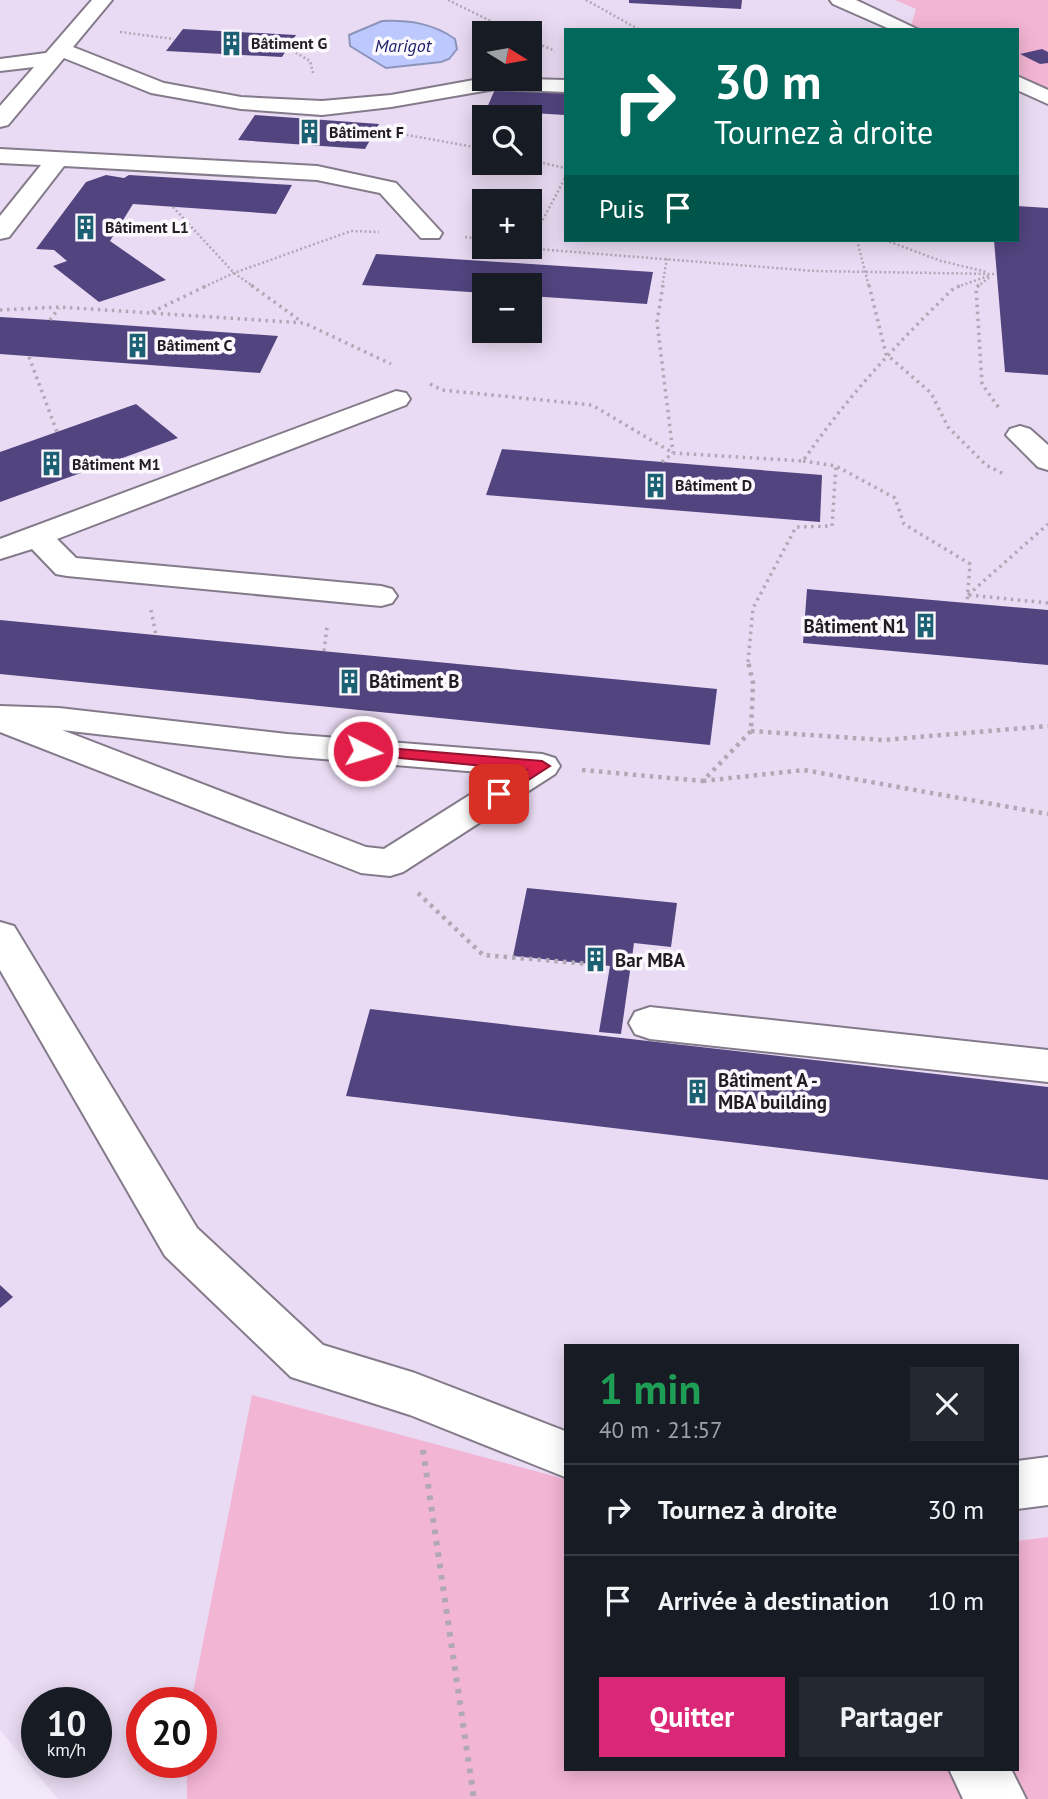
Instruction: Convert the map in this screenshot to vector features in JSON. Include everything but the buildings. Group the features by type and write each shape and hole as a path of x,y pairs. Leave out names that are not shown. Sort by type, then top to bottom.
{"lane":[{"path":"0,120 102,0"},
{"path":"840,0 904,28"},
{"path":"0,65 55,54 159,88 241,103 322,108 391,101 495,83 564,86"},
{"path":"1019,83 1048,98"},
{"path":"0,156 317,173 388,188 430,233"},
{"path":"0,232 58,159"},
{"path":"0,550 396,400"},
{"path":"1020,435 1048,461"},
{"path":"37,536 67,567 381,596"},
{"path":"0,718 59,719 286,745 542,766"},
{"path":"0,718 362,860 390,863 542,766"},
{"path":"0,936 181,1242 308,1362 415,1395 564,1454"},
{"path":"650,1023 1048,1066"},
{"path":"1019,1485 1048,1481"},
{"path":"978,1771 997,1799"}],"path":[{"path":"448,0 490,21"},
{"path":"586,0 636,28"},
{"path":"542,45 564,54"},
{"path":"399,134 472,147"},
{"path":"542,163 564,168"},
{"path":"542,221 564,180"},
{"path":"173,207 234,273 304,323 393,365"},
{"path":"150,313 234,273 351,231 430,233 472,238"},
{"path":"857,242 886,354 931,393 948,427 986,465 1007,476"},
{"path":"890,242 942,261 995,274"},
{"path":"542,249 667,258 730,266 864,273 995,274"},
{"path":"667,258 657,321 673,453"},
{"path":"803,461 836,413 874,373 886,354 954,288 995,274"},
{"path":"995,274 976,288 982,384 1020,435"},
{"path":"0,310 59,307 304,323"},
{"path":"50,320 59,307"},
{"path":"29,356 57,432"},
{"path":"430,384 442,390 592,405 643,438 673,453 803,461 836,466 895,498 904,524 970,565 967,603"},
{"path":"662,462 673,453"},
{"path":"703,781 751,731 753,683 748,662 753,608 796,527 832,526 836,466"},
{"path":"968,595 998,564 1023,547 1048,524"},
{"path":"968,595 1048,603"},
{"path":"751,731 883,740 1048,726"},
{"path":"542,766 703,781 804,770 1048,814"},
{"path":"390,863 428,905 483,955 602,965"},
{"path":"415,1395 474,1799"}],"shaded area":[{"path":"0,0 1048,0 1048,1799 58,1799 40,1778 112,1778 112,1687 21,1687 21,1755 0,1730"},
{"path":"895,0 1048,0 1048,104 1019,88 1019,28 911,28 916,9"},
{"path":"252,1395 564,1479 564,1771 1019,1771 1019,1541 1048,1537 1048,1799 187,1799 187,1778 217,1778 217,1687 194,1687"}],"water":[{"name":"Marigot","path":"382,21 411,22 438,29 455,39 457,49 449,59 441,62 386,68 350,46 349,35"}],"place":[{"name":"Bâtiment G","path":"231,43"},
{"name":"Bâtiment F","path":"309,132"},
{"name":"Bâtiment L1","path":"85,227"},
{"name":"Bâtiment C","path":"137,345"},
{"name":"Bâtiment M1","path":"52,464"},
{"name":"Bâtiment D","path":"655,485"},
{"name":"Bâtiment N1","path":"926,626"},
{"name":"Bâtiment B","path":"349,681"},
{"name":"Bar MBA","path":"595,960"},
{"name":"Bâtiment A - MBA building","path":"698,1091"}],"route":[{"path":"363,751 542,766 499,794"}]}
